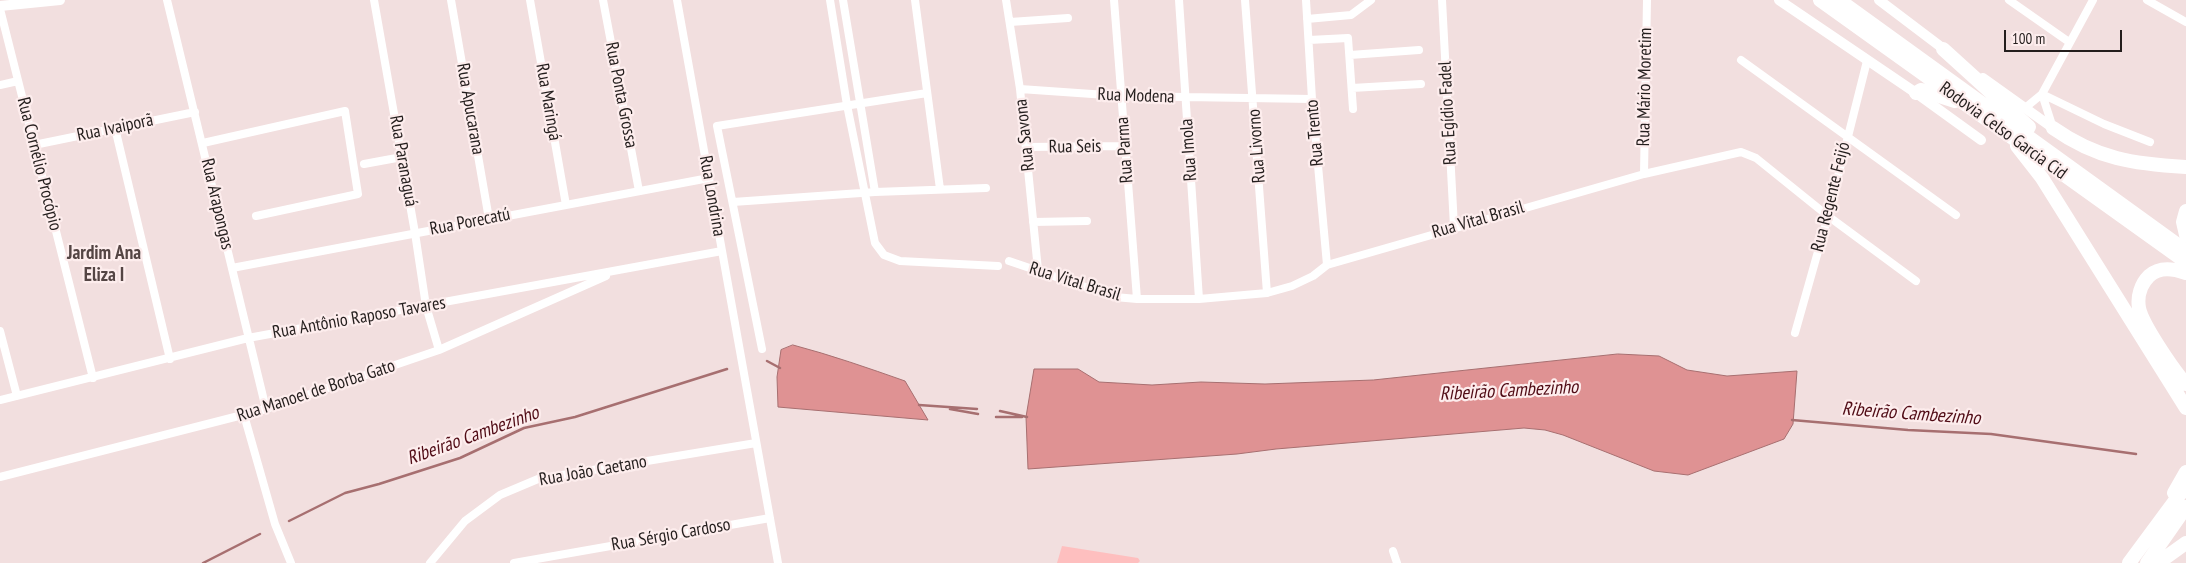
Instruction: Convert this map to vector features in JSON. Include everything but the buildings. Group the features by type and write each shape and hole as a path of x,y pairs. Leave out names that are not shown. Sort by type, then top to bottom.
{"highway":[{"name":"Rodovia Celso Garcia Cid","path":"1820,0 2186,262"},
{"name":"Rodovia Celso Garcia Cid","path":"1839,0 2186,251"},
{"path":"1943,49 2073,168"},
{"path":"1916,93 1921,90 1969,106"},
{"path":"2053,128 2086,149 2106,157 2153,166 2186,167"},
{"path":"2005,132 2042,178 2186,408"},
{"path":"2186,210 2183,222 2186,235"},
{"path":"2186,273 2175,269 2156,271 2143,284 2138,299 2139,309 2144,322 2186,384"},
{"path":"2148,540 2186,472"},
{"path":"2129,563 2148,540 2186,486"},
{"path":"2147,563 2186,507"},
{"path":"2158,563 2186,543"}],"street":[{"path":"0,8 60,0"},
{"name":"Rua Arapongas","path":"167,0 266,409"},
{"name":"Rua Paranaguá","path":"374,0 415,232 426,306 439,350"},
{"name":"Rua Apucarana","path":"451,0 489,219"},
{"name":"Rua Maringá","path":"530,0 566,204"},
{"name":"Rua Ponta Grossa","path":"603,0 639,191"},
{"name":"Rua Londrina","path":"677,0 778,563"},
{"path":"830,0 847,105 875,243 884,255 900,261 998,266"},
{"path":"843,0 876,192"},
{"path":"915,0 940,188"},
{"name":"Rua Savona","path":"1006,0 1020,89 1038,270"},
{"name":"Rua Parma","path":"1114,0 1137,299"},
{"name":"Rua Imola","path":"1179,0 1199,299"},
{"name":"Rua Livorno","path":"1245,0 1267,293"},
{"name":"Rua Trento","path":"1306,0 1312,99 1327,265"},
{"path":"1307,19 1352,15 1371,0"},
{"name":"Rua Egídio Fadel","path":"1442,0 1454,227"},
{"name":"Rua Mário Moretim","path":"1644,174 1647,0"},
{"path":"1780,0 1981,140"},
{"path":"1879,0 1943,49 2053,128"},
{"path":"2009,0 2068,42"},
{"path":"2025,108 2042,94 2068,42 2093,0"},
{"path":"2147,0 2186,22"},
{"name":"Rua Cornélio Procópio","path":"0,8 93,378"},
{"path":"1010,22 1068,18"},
{"path":"1308,40 1348,38 1353,109"},
{"path":"1350,55 1419,50"},
{"path":"1741,60 1956,215"},
{"name":"Rua Regente Feijó","path":"1794,333 1828,216 1867,61"},
{"path":"0,85 18,80"},
{"path":"1352,88 1421,84"},
{"name":"Rua Modena","path":"1020,89 1121,96 1312,99"},
{"path":"762,349 717,126 927,93"},
{"path":"2042,94 2053,128"},
{"path":"2042,94 2104,124 2150,142"},
{"path":"203,143 345,111 358,194 256,216"},
{"name":"Rua Ivaiporã","path":"34,145 195,112"},
{"path":"115,128 170,359"},
{"name":"Rua Seis","path":"1026,147 1125,146"},
{"name":"Rua Vital Brasil","path":"1009,261 1115,297 1199,299 1267,293 1292,286 1312,276 1327,265 1454,227 1644,174 1741,152 1756,158 1828,216 1916,281"},
{"path":"364,164 402,157"},
{"name":"Rua Porecatú","path":"232,268 709,178"},
{"path":"733,202 940,188 986,188"},
{"path":"1033,222 1087,221"},
{"name":"Rua Antônio Raposo Tavares","path":"0,400 248,338 722,251"},
{"name":"Rua Manoel de Borba Gato","path":"0,477 266,409 439,350 620,270"},
{"path":"0,331 17,396"},
{"path":"244,415 277,530 291,563"},
{"name":"Rua João Caetano","path":"430,563 465,520 500,495 538,479 756,443"},
{"name":"Rua Sérgio Cardoso","path":"514,563 770,518"},
{"path":"1393,550 1397,563"}],"shaded area":[{"path":"1062,546 1138,558 1140,561 1138,563 1057,563"}],"water":[{"path":"793,345 905,381 928,420 778,407 777,377 781,350"},
{"path":"1618,354 1659,356 1687,370 1727,376 1797,371 1793,424 1784,439 1688,475 1654,471 1563,435 1545,430 1524,428 1237,454 1028,469 1026,417 1034,369 1078,369 1099,382 1152,385 1201,382 1265,384 1373,380"}],"waterway":[{"name":"Ribeirão Cambezinho","path":"767,361 780,368"},
{"name":"Ribeirão Cambezinho","path":"289,521 345,493 460,458 524,428 575,417 727,369"},
{"name":"Ribeirão Cambezinho","path":"919,405 977,409"},
{"name":"Ribeirão Cambezinho","path":"950,409 978,414"},
{"name":"Ribeirão Cambezinho","path":"1000,411 1027,417"},
{"name":"Ribeirão Cambezinho","path":"996,417 1022,417"},
{"name":"Ribeirão Cambezinho","path":"1792,420 1908,430 1991,434 2136,454"},
{"name":"Ribeirão Cambezinho","path":"203,563 260,534"}],"district":[{"name":"Jardim Ana Eliza I","path":"104,265"}]}
